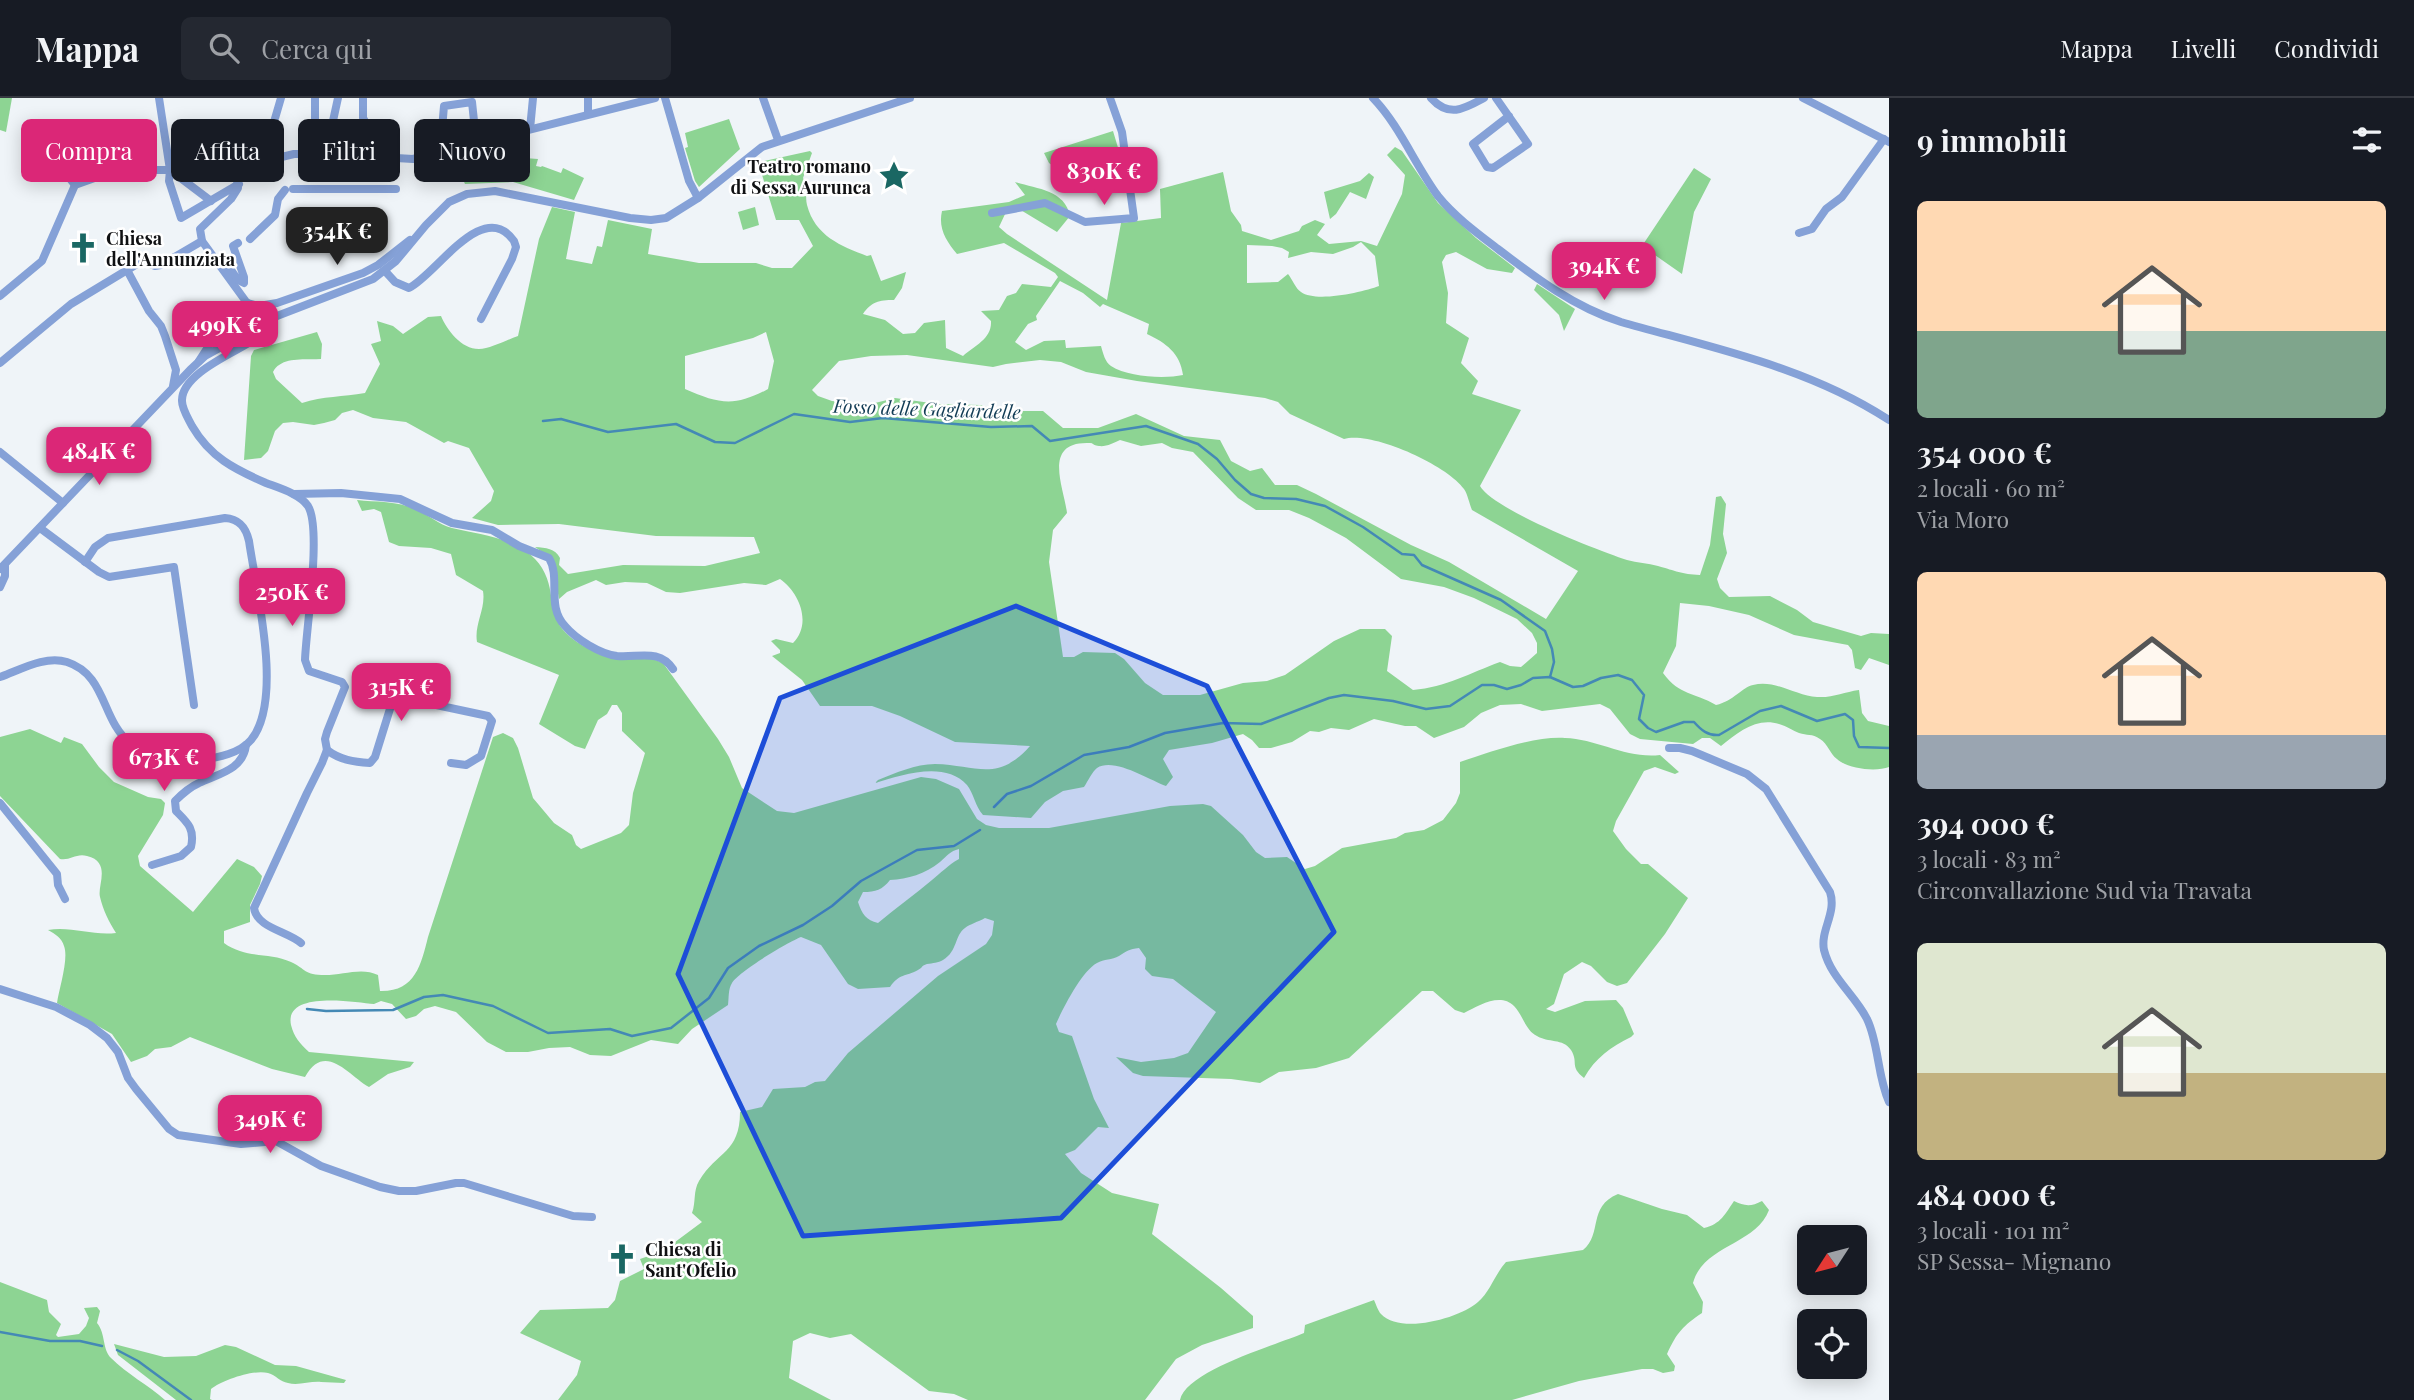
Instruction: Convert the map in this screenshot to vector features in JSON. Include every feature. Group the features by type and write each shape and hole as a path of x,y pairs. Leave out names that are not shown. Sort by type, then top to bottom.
{"street":[{"path":"159,98 170,170 170,188 181,218 239,184"},
{"path":"275,119 281,98"},
{"path":"315,98 315,119"},
{"path":"333,119 338,98"},
{"path":"363,98 364,119"},
{"path":"533,98 530,129 655,98"},
{"path":"587,98 588,114"},
{"path":"666,98 688,181 698,198"},
{"path":"763,98 778,140"},
{"path":"0,587 5,576 3,567 199,362 294,308 368,282 400,257 449,202 480,191 500,192 651,220 671,215 698,198 752,153 778,140 910,98"},
{"path":"992,213 1045,203 1085,222 1134,218 1122,132 1110,98"},
{"path":"1373,98 1389,117 1441,199 1476,232 1521,267 1577,304 1621,323 1804,375 1889,420"},
{"path":"1431,98 1440,107 1456,110 1483,98"},
{"path":"1496,98 1528,144 1493,168 1487,167 1473,144 1508,116"},
{"path":"1798,233 1812,229 1826,209 1842,197 1886,141 1803,98"},
{"path":"443,119 444,106 472,102 474,119"},
{"path":"0,296 42,261 75,185 117,170 170,170 211,201"},
{"path":"199,362 212,341 246,319 247,303 202,241 200,229 231,199 239,184"},
{"path":"250,239 273,218 278,199 289,189 396,189"},
{"path":"385,271 395,282 409,288 470,234 489,228 503,230 514,240 515,254 481,319"},
{"path":"247,303 259,306 277,303 363,273 378,265 421,231"},
{"path":"0,363 71,304 127,270 142,261 155,266 161,265 202,241"},
{"path":"215,258 222,257 238,280 244,283 233,246 239,243"},
{"path":"127,270 165,336 176,370 173,389"},
{"path":"252,330 253,341 208,366 193,380 184,391 183,406 198,437 212,453 242,472 291,494 305,502 309,508 314,540 307,615 306,667 312,673 342,682 345,687 327,732 327,750 254,908 255,914 264,923 301,943"},
{"path":"0,452 63,503"},
{"path":"291,494 341,493 400,499 452,523 492,530 519,546 549,558 552,562 556,614 564,626 575,635 615,655 657,656 668,662 673,669"},
{"path":"0,677 46,661 59,660 76,666 96,682 115,728 133,746 147,752 185,759 204,759 222,756 246,745 254,736 266,702 267,680 265,645 245,528 240,523 225,518 108,538 95,547 85,562"},
{"path":"40,528 108,576 174,567 194,705"},
{"path":"327,750 335,756 354,762 370,763 375,757 394,696 488,716 492,721 481,756 466,765 451,763"},
{"path":"152,865 181,856 191,847 192,830 176,811 175,801 190,788 234,766 245,752 246,745"},
{"path":"1669,748 1692,751 1746,775 1766,789 1780,808 1830,892 1831,914 1823,937 1828,963 1831,971 1867,1019 1880,1080 1889,1102"},
{"path":"0,803 57,874 58,885 65,899"},
{"path":"0,989 56,1007 90,1025 107,1038 118,1052 128,1078 136,1089 169,1129 178,1135 241,1144 275,1141 321,1166 380,1187 416,1191 464,1183 573,1216 592,1217"}],"highlighted area":[{"path":"1016,606 1207,686 1334,932 1061,1218 803,1236 678,974 780,698"}],"green space":[{"path":"0,98 12,98 6,132 0,130"},
{"path":"729,119 740,149 699,187 685,148 688,147 685,133"},
{"path":"1113,131 1126,173 1121,183 1063,169 1061,172 1049,163 1044,153"},
{"path":"1395,147 1402,151 1438,203 1476,238 1515,268 1512,273 1487,269 1456,252 1446,255 1442,262 1448,293 1446,323 1469,338 1461,363 1478,381 1472,394 1521,410 1480,486 1489,496 1525,517 1593,548 1631,561 1700,575 1710,545 1716,497 1721,496 1726,504 1723,534 1727,553 1717,579 1720,588 1729,597 1770,596 1813,622 1861,636 1871,633 1889,634 1889,665 1869,658 1861,670 1855,668 1852,650 1848,645 1794,635 1749,615 1680,603 1676,646 1663,673 1681,690 1716,705 1749,686 1761,684 1817,697 1859,690 1862,713 1868,721 1889,726 1889,767 1870,769 1848,765 1835,757 1817,737 1771,722 1748,727 1721,746 1710,738 1702,738 1693,744 1640,739 1630,734 1610,709 1600,704 1542,711 1521,704 1500,705 1481,713 1464,727 1434,738 1416,726 1374,719 1349,730 1331,728 1319,732 1310,731 1292,742 1271,748 1259,748 1243,734 1212,743 1169,750 1163,759 1173,777 1166,786 1122,767 1104,765 1095,770 1084,787 1063,791 1045,802 1031,818 983,815 967,785 958,777 947,773 922,772 875,783 899,772 928,764 997,768 1007,765 1030,746 955,742 872,706 820,706 802,680 772,656 780,653 780,650 771,641 776,639 793,643 799,635 803,618 798,600 780,579 766,585 744,583 680,593 666,592 647,583 606,585 596,580 567,592 559,599 552,559 535,547 556,552 560,558 559,565 568,574 623,565 705,566 760,553 754,537 656,536 559,524 498,525 472,518 491,501 494,491 469,448 448,441 444,443 406,422 373,418 353,410 342,413 335,420 314,425 283,423 275,431 268,451 261,458 244,460 251,356 254,350 317,332 322,344 321,359 287,361 273,372 276,379 302,403 365,393 380,364 371,344 381,341 377,321 393,326 403,334 428,317 441,316 451,333 461,342 479,349 518,336 539,239 552,207 575,212 566,259 592,264 597,246 602,247 608,220 652,229 648,254 699,263 756,263 772,268 792,268 813,246 799,220 776,220 759,165 760,162 810,151 812,153 803,178 807,205 816,225 839,244 867,256 871,255 881,281 906,272 902,288 894,300 876,302 863,314 885,320 903,334 915,333 924,323 945,320 946,348 963,356 989,333 991,321 981,311 999,310 1007,296 1016,293 1022,284 1051,287 1058,277 1004,243 957,254 944,234 942,211 1009,202 1025,195 1015,182 1049,192 1062,201 1070,216 1057,232 1019,209 1006,212 999,227 1107,300 1121,223 1161,218 1160,189 1223,172 1231,211 1242,231 1271,240 1299,231 1302,226 1315,220 1325,224 1317,235 1329,244 1361,241 1377,246 1402,194 1405,175 1387,155","holes":["1361,242 1375,256 1379,286 1317,297 1301,292 1288,274 1278,282 1247,283 1247,245 1282,248 1289,252 1288,258 1311,252 1333,254","1060,281 1083,293 1100,307 1103,304 1149,324 1147,334 1171,350 1179,361 1183,375 1156,377 1127,373 1109,364 1101,346 1066,348 1065,340 1044,341 1026,350 1015,342 1028,324 1037,320 1036,316","766,332 774,361 768,389 736,401 708,398 685,389 685,356","907,355 993,367 1040,360 1061,362 1086,372 1137,381 1265,398 1278,402 1290,414 1344,439 1372,440 1426,461 1442,470 1464,489 1472,510 1578,571 1546,619 1449,562 1411,545 1316,494 1297,485 1275,485 1262,468 1250,471 1231,461 1220,440 1184,436 1136,414 1098,428 1063,428 1043,411 1000,411 980,405 938,404 895,398 875,403 852,403 818,396 812,390 839,361 871,356","1120,440 1141,446 1162,443 1193,452 1238,498 1256,510 1289,510 1309,518 1346,538 1401,579 1444,587 1517,619 1532,633 1537,643 1537,653 1521,667 1500,662 1447,683 1413,690 1387,671 1392,636 1385,629 1360,629 1334,641 1285,675 1200,695 1163,695 1145,683 1124,659 1115,653 1083,652 1074,657 1063,657 1049,562 1053,530 1067,513 1060,480 1060,458 1065,450 1074,445 1107,445"]},
{"path":"530,158 538,159 536,166 561,173 563,168 584,178 574,200 513,182 530,182"},
{"path":"1694,168 1711,179 1694,212 1682,274 1642,246"},
{"path":"1369,173 1374,177 1366,199 1350,192 1330,219 1324,192 1360,181"},
{"path":"464,182 513,182 465,184"},
{"path":"755,207 759,225 743,230 738,212"},
{"path":"1537,284 1575,309 1564,331 1559,315 1534,290"},
{"path":"357,500 401,504 420,511 447,527 489,536 525,550 542,568 547,578 555,615 566,633 577,642 599,652 642,657 663,663 718,739 742,788 777,811 794,813 921,777 936,779 959,789 977,819 986,825 999,828 1049,828 1170,806 1203,804 1211,806 1265,858 1287,857 1305,869 1315,866 1342,848 1396,838 1405,833 1424,830 1443,820 1460,793 1460,762 1526,742 1553,738 1577,739 1624,752 1660,755 1679,772 1675,774 1655,767 1644,771 1613,831 1641,864 1648,864 1688,898 1665,934 1627,983 1617,986 1607,982 1591,966 1582,962 1564,974 1554,1004 1546,1009 1555,1012 1585,1001 1616,1000 1623,1008 1634,1034 1604,1054 1584,1078 1575,1067 1573,1054 1568,1046 1533,1033 1514,1006 1508,1002 1496,1000 1464,1013 1455,1010 1433,991 1422,991 1349,1058 1316,1068 1279,1072 1260,1083 1231,1079 1143,1076 1133,1073 1116,1057 1141,1062 1174,1058 1188,1053 1216,1012 1173,979 1152,976 1145,969 1146,958 1139,948 1128,950 1091,967 1074,990 1056,1024 1059,1032 1072,1036 1094,1099 1109,1128 1098,1127 1075,1150 1065,1154 1081,1173 1112,1193 1159,1204 1152,1234 1253,1316 1253,1328 1202,1345 1176,1359 1145,1400 968,1400 954,1394 929,1391 851,1334 830,1338 810,1333 793,1341 789,1378 831,1400 558,1400 577,1375 581,1361 520,1333 540,1310 608,1308 615,1300 620,1281 644,1269 640,1259 663,1251 702,1222 692,1213 697,1185 706,1171 732,1144 739,1126 740,1112 762,1107 773,1089 805,1087 825,1081 848,1053 938,976 986,944 992,935 994,921 985,918 967,927 959,935 948,956 900,977 890,987 858,989 848,984 821,945 801,937 736,978 730,988 728,1005 692,1029 678,1044 651,1040 611,1056 590,1055 570,1047 506,1052 487,1042 456,1012 435,1006 406,1019 392,1004 381,1001 374,1004 322,1001 309,1002 298,1007 292,1014 291,1025 294,1033 309,1052 414,1062 410,1067 388,1074 369,1087 329,1061 320,1062 305,1077 272,1069 190,1037 171,1047 155,1049 147,1056 131,1062 112,1034 57,1003 65,966 65,952 60,938 48,930 116,933 106,916 100,897 102,875 99,863 83,855 60,859 0,796 0,737 30,729 61,743 64,737 82,744 114,782 148,797 161,799 165,803 163,815 138,856 140,866 193,912 237,859 254,867 262,876 250,905 250,922 224,931 224,943 241,951 283,959 313,974 332,975 359,971 372,973 378,975 380,991 401,987 409,982 419,967 493,737 503,733 513,738 533,798 554,823 572,835 581,849 621,833 629,825 633,793 645,753 622,731 622,713 617,705 612,705 607,714 598,720 585,749 575,746 539,724 559,675 477,642 483,591 456,575 451,554 389,542 381,512 374,509 362,511","holes":["959,849 959,859 878,923 867,918 861,910 858,902 863,892 878,890 890,880 922,873"]},
{"path":"1618,1194 1687,1215 1704,1228 1719,1221 1734,1201 1748,1205 1762,1201 1769,1210 1753,1231 1718,1252 1699,1270 1693,1283 1703,1302 1702,1313 1681,1330 1667,1354 1675,1366 1674,1371 1663,1373 1642,1369 1579,1381 1512,1400 1180,1400 1186,1389 1214,1369 1304,1333 1305,1325 1374,1300 1381,1314 1402,1323 1430,1322 1458,1314 1482,1298 1506,1262 1583,1250 1593,1236 1602,1206"},
{"path":"0,1282 47,1300 49,1312 61,1324 56,1335 58,1337 79,1334 89,1318 84,1308 97,1307 100,1311 97,1323 108,1354 165,1400 0,1400"},
{"path":"114,1344 164,1357 196,1356 225,1345 236,1347 275,1365 296,1366 346,1380 344,1383 292,1384 262,1372 238,1376 216,1386 211,1389 212,1400 176,1400 118,1355"}],"waterway":[{"name":"Fosso delle Gagliardelle","path":"543,421 561,419 608,432 676,424 715,442 735,443 794,414 850,422 883,418 991,427 1032,426 1050,441 1146,426 1198,444 1217,459 1251,494 1264,498 1296,499 1325,506 1363,527 1402,554 1414,555 1422,565 1501,600 1545,631 1554,662 1550,677"},
{"path":"994,807 1007,794 1031,786 1084,755 1129,747 1165,733 1223,723 1261,724 1329,698 1344,695 1393,701 1426,709 1450,706 1482,685 1507,689 1533,678 1550,677 1573,687 1618,675 1632,680 1644,695 1639,719 1656,732 1684,722 1694,722 1705,732 1719,735 1760,711 1781,706 1817,721 1845,714 1853,720 1854,736 1859,747 1889,748"},
{"path":"307,1009 393,1010 424,997 443,995 493,1006 548,1033 610,1029 632,1036 671,1028 709,998 728,968 759,946 803,925 832,906 861,881 917,850 954,846 980,830"},
{"path":"0,1332 50,1341 80,1341 102,1346"},
{"path":"117,1350 138,1361 191,1400"}],"place":[{"name":"Teatro romano di Sessa Aurunca","path":"894,176"},
{"name":"Chiesa dell'Annunziata","path":"83,248"},
{"name":"Chiesa di Sant'Ofelio","path":"622,1259"}]}
